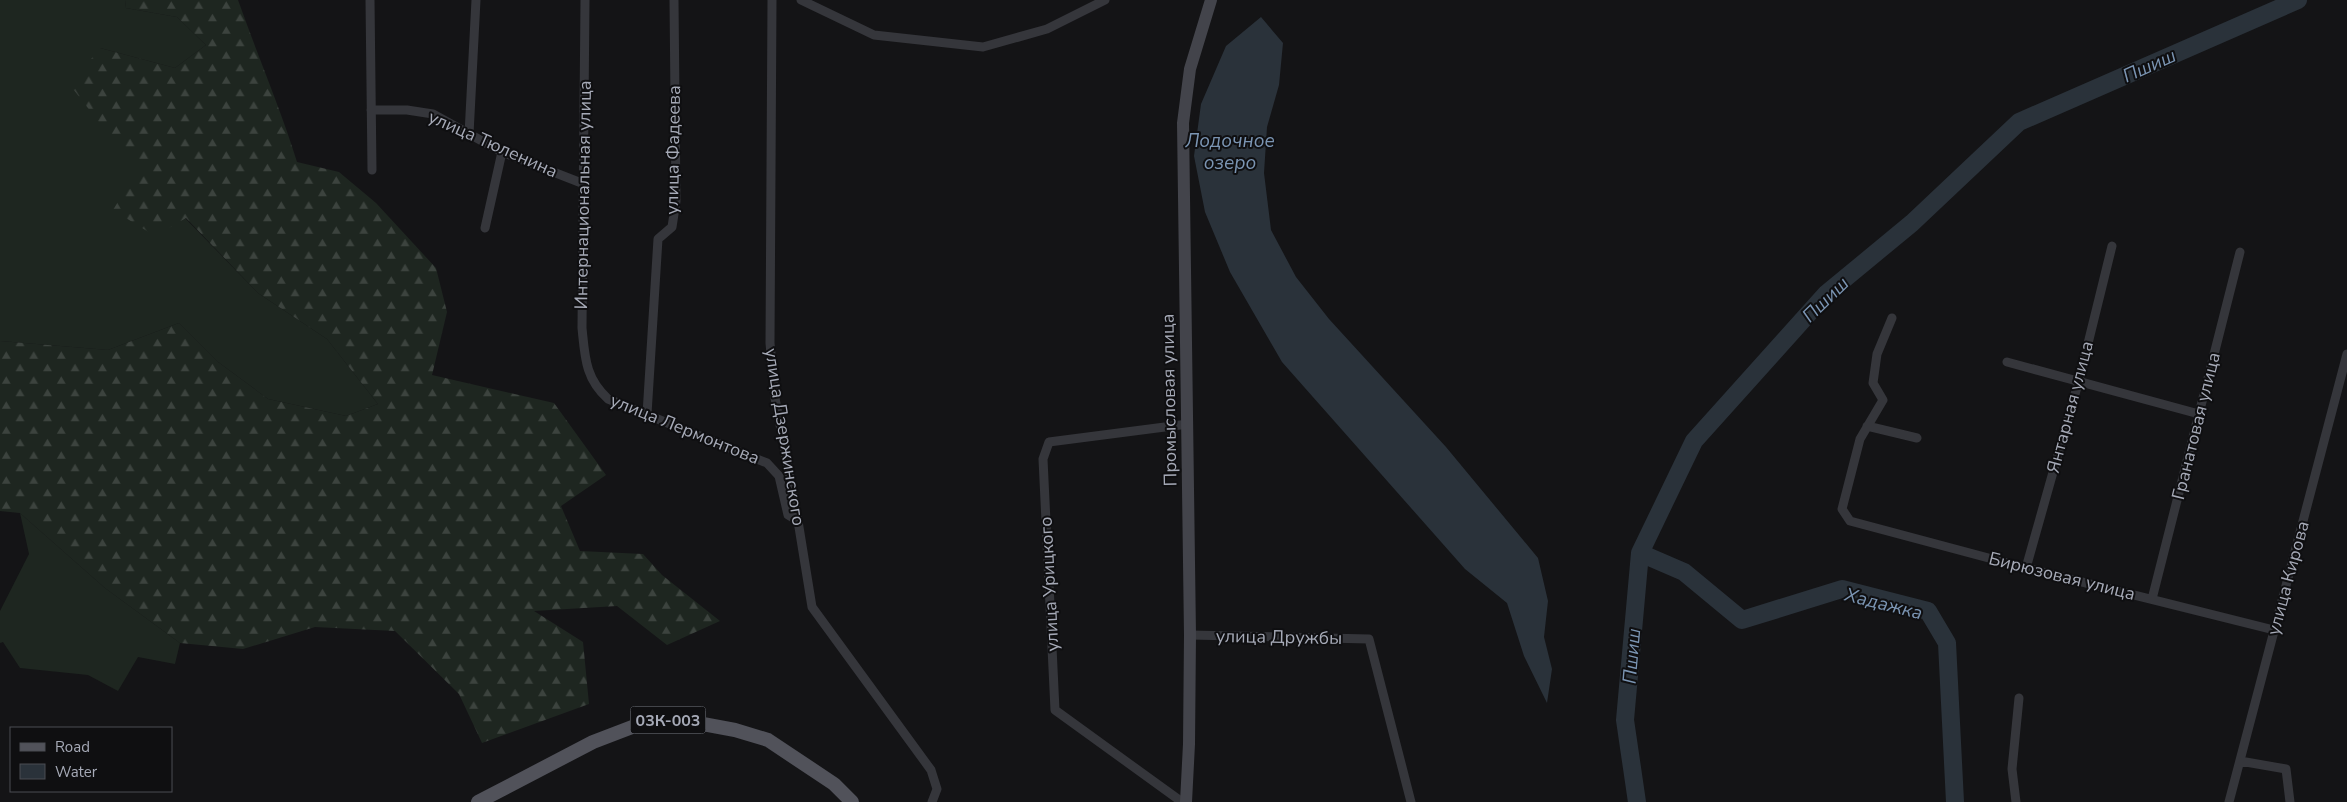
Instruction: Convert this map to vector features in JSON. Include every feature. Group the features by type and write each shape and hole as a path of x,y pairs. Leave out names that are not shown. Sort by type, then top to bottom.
{"main road":[{"name":"Промысловая улица","path":"1186,802 1190,744 1190,635 1183,123 1190,69 1211,0"},
{"name":"03К-003","path":"478,802 593,742 640,724 676,718 735,730 768,740 834,784 852,802"}],"street":[{"path":"370,0 372,170"},
{"path":"469,134 476,0"},
{"name":"Интернациональная улица","path":"585,0 582,328 586,366 596,388"},
{"name":"улица Фадеева","path":"647,414 658,240 672,227 676,201 674,0"},
{"name":"улица Дзержинского","path":"772,0 770,343 775,398 812,607 931,770 937,789 932,802"},
{"path":"801,0 874,35 983,47 1047,29 1105,0"},
{"name":"улица Тюленина","path":"371,110 407,110 433,114 502,152 584,184"},
{"path":"485,228 502,152"},
{"name":"Янтарная улица","path":"2026,568 2079,380 2112,246"},
{"name":"Гранатовая улица","path":"2152,599 2240,252"},
{"path":"1892,318 1877,354 1873,383 1883,400 1867,426 1917,438"},
{"name":"улица Кирова","path":"2229,802 2347,354"},
{"path":"2007,362 2199,414"},
{"name":"улица Лермонтова","path":"596,388 608,399 767,463 779,476 788,515 798,521"},
{"name":"улица Урицкого","path":"1182,802 1055,710 1043,459 1049,442 1188,424"},
{"name":"Бирюзовая улица","path":"1867,426 1860,439 1842,509 1850,521 2026,568 2274,630"},
{"name":"улица Дружбы","path":"1190,635 1369,639 1411,802"},
{"path":"2016,802 2012,769 2019,698"},
{"path":"2240,761 2286,769 2290,802"}],"green space":[{"path":"0,0 125,0 126,8 177,17 206,45 175,68 100,48 185,218 258,293 327,339 378,404 346,416 268,399 218,362 179,323 108,350 0,341"},
{"path":"125,0 238,0 297,162 339,172 376,203 436,268 447,312 432,375 554,403 606,475 561,506 580,551 643,554 662,575 720,621 667,645 617,606 534,611 583,642 589,704 482,743 459,694 395,631 315,627 243,649 180,643 105,588 20,513 0,511 0,341 108,350 179,323 218,362 268,399 346,416 378,404 327,339 258,293 186,218 155,236 113,210 137,171 70,85 100,48 175,68 206,45 177,17 126,8"},
{"path":"20,513 105,588 180,643 175,664 138,657 118,691 88,675 20,668 3,642 0,643 0,611 29,554"}],"water":[{"name":"Лодочное озеро","path":"1261,17 1283,43 1279,85 1267,127 1264,173 1271,230 1296,277 1329,319 1446,447 1538,558 1548,601 1544,637 1552,669 1547,703 1524,656 1507,603 1465,569 1282,362 1230,272 1205,212 1194,156 1201,104 1226,46"}],"waterway":[{"name":"Пшиш","path":"1637,802 1625,720 1640,553 1694,441 1826,294 1912,223 2019,122 2298,0"},
{"name":"Хадажка","path":"1640,553 1684,572 1742,620 1842,589 1928,611 1947,643 1955,802"}]}
